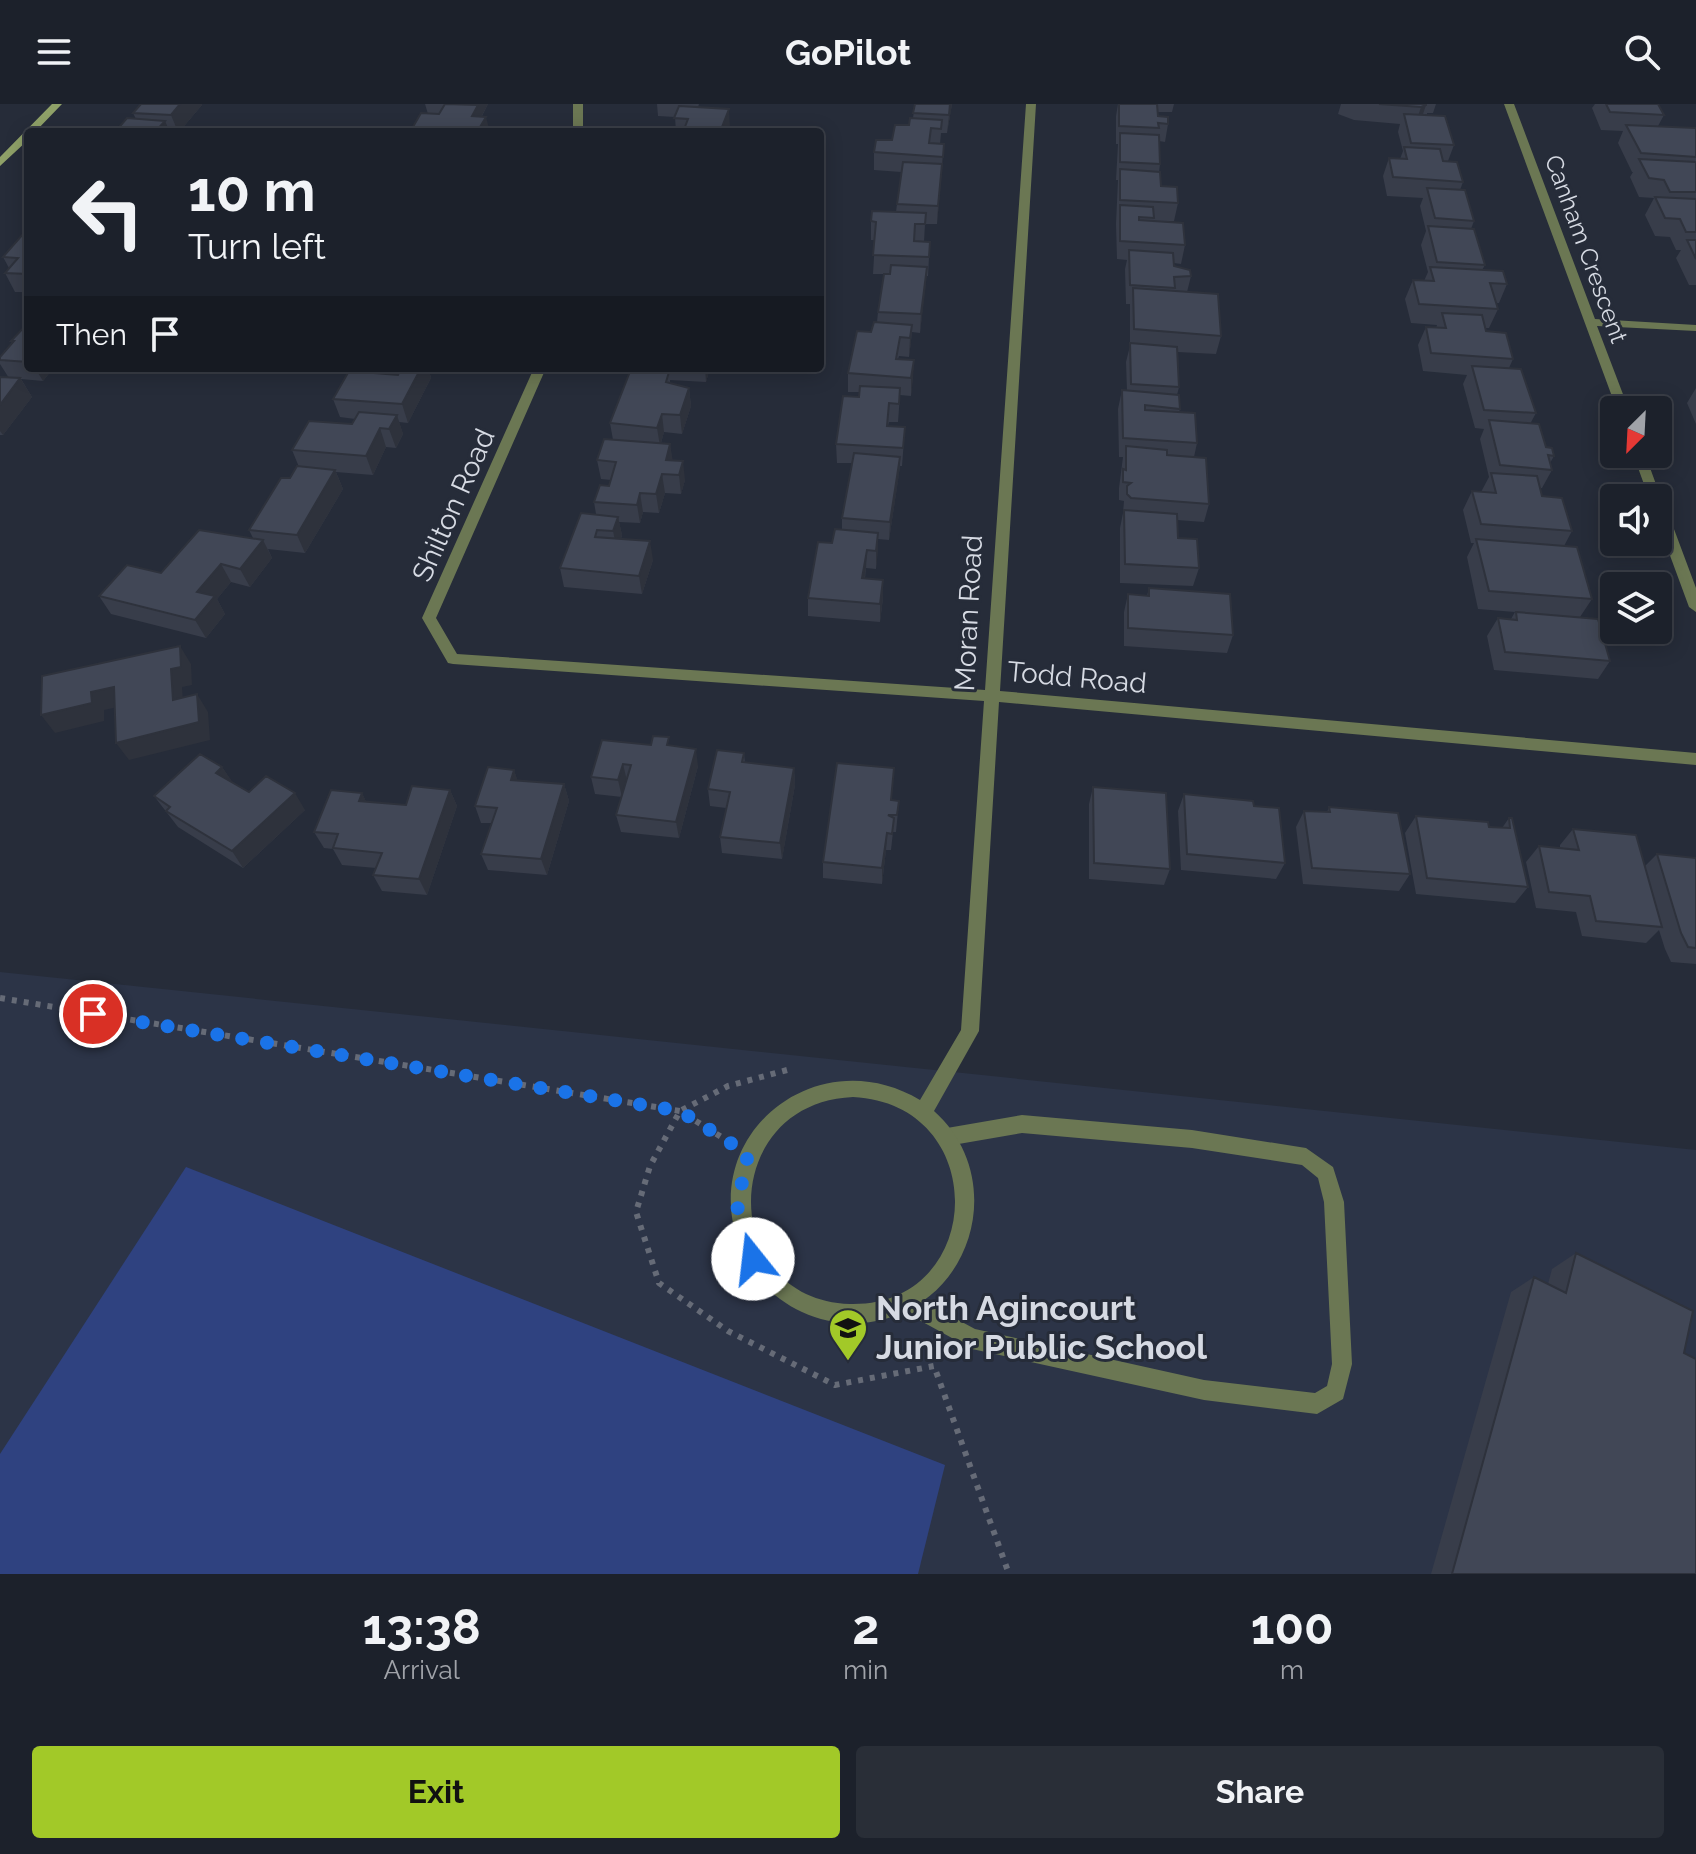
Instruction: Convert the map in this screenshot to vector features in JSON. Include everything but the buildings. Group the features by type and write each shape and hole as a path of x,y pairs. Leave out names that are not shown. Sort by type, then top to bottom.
{"main road":[{"path":"34,128 57,104"},
{"path":"0,163 24,138"}],"street":[{"path":"578,104 578,128"},
{"name":"Moran Road","path":"923,1113 970,1031 1031,104"},
{"name":"Canham Crescent","path":"1509,104 1618,396"},
{"path":"1590,322 1696,328"},
{"name":"Shilton Road","path":"453,659 429,618 538,372"},
{"path":"1672,543 1696,607"},
{"name":"Todd Road","path":"453,659 991,696 1696,759"},
{"path":"859,1089 893,1096 923,1113 947,1137 961,1165 967,1196 966,1227 954,1257 933,1283 906,1302 849,1315 793,1299 753,1259 737,1206 748,1154 767,1126 794,1104 826,1092 859,1089"},
{"path":"906,1302 972,1339 1204,1390 1317,1404 1336,1392 1342,1364 1334,1202 1326,1173 1306,1157 1192,1139 1022,1124 947,1137"}],"path":[{"path":"0,998 680,1111 748,1154"},
{"path":"934,1366 1009,1574"}],"shaded area":[{"name":"North Agincourt Junior Public School","path":"0,972 1696,1150 1696,1574 0,1574"},
{"path":"186,1167 945,1465 918,1574 0,1574 0,1454"}],"place":[{"name":"North Agincourt Junior Public School","path":"848,1362"}],"route":[{"path":"93,1014 680,1111 748,1154 737,1206 753,1259"}]}
